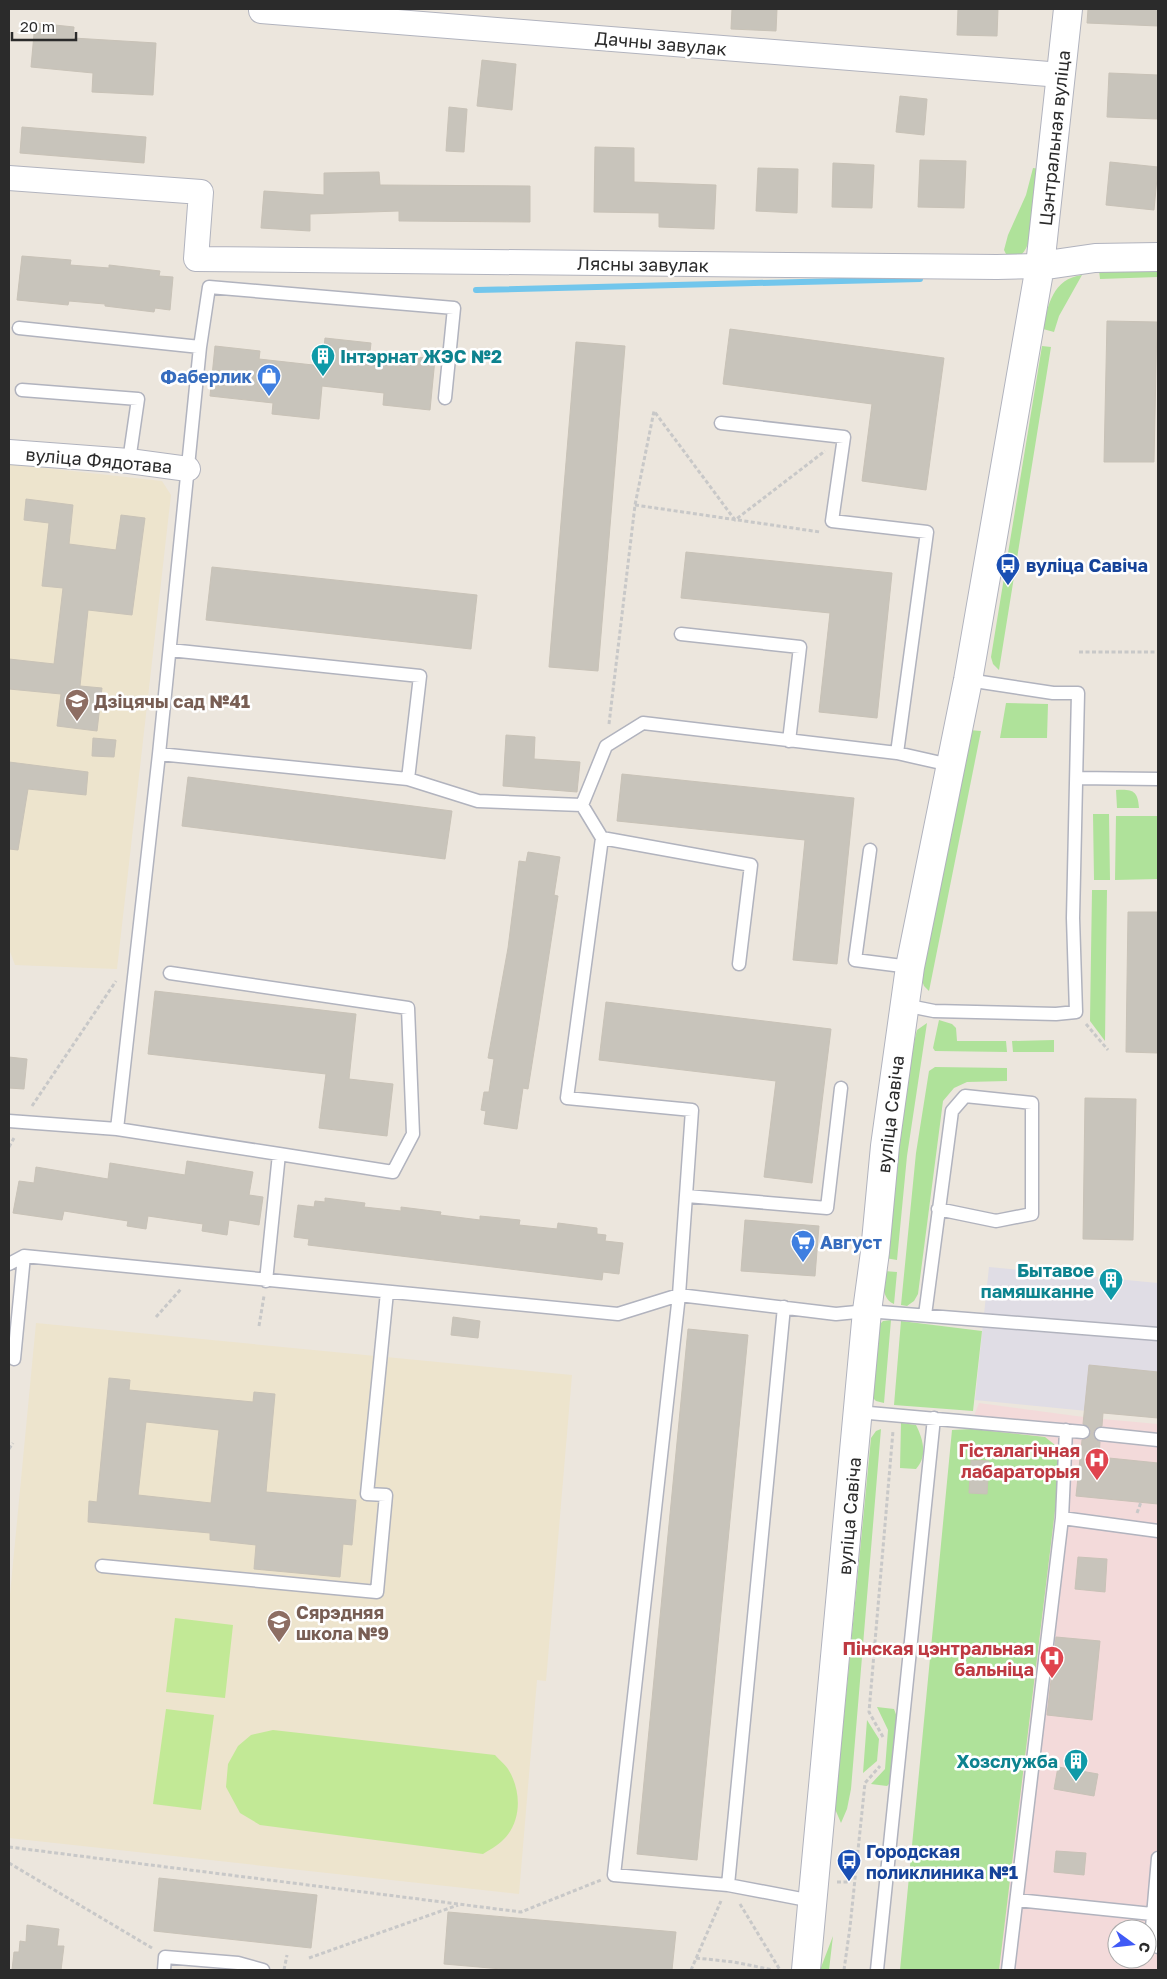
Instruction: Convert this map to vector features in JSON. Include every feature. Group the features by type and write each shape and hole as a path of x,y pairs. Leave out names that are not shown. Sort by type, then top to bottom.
{"street":[{"name":"Цэнтральная вуліца","path":"1040,266 1068,9"},
{"name":"Дачны завулак","path":"255,10 1061,75"},
{"name":"Лясны завулак","path":"9,178 202,192 196,259 997,268 1040,266"},
{"path":"1040,266 1095,258 1158,257"},
{"name":"вуліца Савіча","path":"806,1970 884,1146 910,967 968,680 1040,266"},
{"name":"вуліца Фядотава","path":"9,452 188,469"}],"lane":[{"path":"117,1129 159,754 200,347 209,287 454,308 445,398"},
{"path":"19,328 200,347"},
{"path":"22,390 138,399 129,462"},
{"path":"721,423 844,437 832,521 926,532 897,753"},
{"path":"681,634 800,647 789,740"},
{"path":"170,650 420,676 408,779"},
{"path":"904,1005 934,1011 1056,1014 1076,1012 1073,918 1078,693 1053,693 968,680"},
{"path":"582,805 606,746 643,723 897,753 950,765"},
{"path":"159,754 408,779 478,801 582,805"},
{"path":"1076,778 1158,779"},
{"path":"582,805 602,838 568,1098 692,1110 680,1295 614,1875 728,1885 812,1900"},
{"path":"602,838 751,865 739,964"},
{"path":"870,850 855,960 910,967"},
{"path":"15,1122 117,1129 393,1172 413,1134 408,1008 170,973"},
{"path":"687,1196 826,1208 840,1088"},
{"path":"925,1315 938,1209 952,1111 965,1096 1032,1103 1032,1214 996,1221 938,1209"},
{"path":"266,1281 279,1154"},
{"path":"9,1264 24,1256 618,1314 680,1295 836,1314 867,1311 1158,1334"},
{"path":"14,1359 24,1256"},
{"path":"102,1566 376,1592 386,1495 367,1494 386,1292"},
{"path":"728,1885 784,1308"},
{"path":"858,1412 1083,1432"},
{"path":"877,1970 934,1418"},
{"path":"1008,1970 1062,1518 1066,1430"},
{"path":"1101,1434 1158,1440"},
{"path":"1062,1518 1158,1531"},
{"path":"1158,1858 1150,1939 1158,1947"},
{"path":"1017,1900 1152,1914"},
{"path":"164,1970 166,1957 238,1963 263,1970"}],"path":[{"path":"606,746 636,505 654,411 735,520"},
{"path":"735,520 844,437"},
{"path":"636,505 830,534"},
{"path":"1079,652 1158,652"},
{"path":"9,1148 15,1122 137,949"},
{"path":"156,1317 186,1284 188,1273"},
{"path":"258,1326 266,1281"},
{"path":"882,1744 883,1735 869,1712 894,1415"},
{"path":"9,1449 12,1443"},
{"path":"844,1970 865,1783 882,1764"},
{"path":"9,1847 521,1912 614,1875"},
{"path":"9,1863 166,1957"},
{"path":"691,1970 728,1885"},
{"path":"728,1885 780,1970"},
{"path":"309,1958 458,1905"},
{"path":"284,1970 287,1955"},
{"path":"696,1958 734,1962 773,1970"}],"shaded area":[{"name":"Дзіцячы сад №41","path":"9,464 162,481 171,495 117,969 15,965 9,949"},
{"path":"989,1267 1158,1283 1158,1418 975,1400"},
{"name":"Сярэдняя школа №9","path":"36,1323 572,1375 546,1681 537,1680 519,1894 9,1838 9,1605"},
{"name":"Пінская цэнтральная бальніца","path":"979,1403 1091,1418 1158,1424 1158,1970 916,1970 972,1421"}],"green space":[{"path":"1033,168 1041,169 1030,239 1022,254 1007,256 1004,250 1008,235 1026,195"},
{"path":"1158,269 1158,277 1100,279 1099,270"},
{"path":"1082,275 1059,316 1054,332 1043,329 1050,302 1058,287 1072,277"},
{"path":"1042,346 1051,347 999,670 993,664 991,657"},
{"path":"1006,703 1048,704 1047,738 1000,738"},
{"path":"969,730 981,731 929,991 924,986 921,978"},
{"path":"1116,790 1134,792 1139,808 1117,808"},
{"path":"1093,814 1109,814 1110,880 1094,880"},
{"path":"1116,816 1158,816 1158,879 1115,880"},
{"path":"1092,890 1107,890 1105,1041 1090,1021"},
{"path":"939,1020 952,1024 956,1028 957,1041 1006,1041 1007,1052 935,1051 933,1048"},
{"path":"927,1023 907,1156 897,1260 885,1258 901,1116 917,1030"},
{"path":"1054,1040 1054,1052 1013,1052 1012,1041"},
{"path":"935,1067 1007,1068 1007,1081 967,1082 954,1088 943,1101 918,1294 914,1301 907,1306 901,1305 916,1153 929,1071"},
{"path":"884,1271 897,1272 894,1304 890,1302 885,1294 883,1285"},
{"path":"891,1320 884,1403 876,1401 871,1396 877,1327 883,1321"},
{"path":"901,1321 982,1331 973,1411 894,1405"},
{"path":"901,1423 916,1425 921,1436 923,1453 920,1464 916,1469 900,1468"},
{"path":"881,1429 851,1789 847,1809 841,1823 835,1809 871,1438 876,1431"},
{"path":"972,1429 1045,1437 1055,1445 1059,1478 999,1970 900,1970 952,1430"},
{"path":"175,1618 233,1625 225,1698 166,1692"},
{"path":"877,1707 894,1709 898,1720 893,1780 887,1786 871,1784 885,1769 888,1730"},
{"path":"166,1709 214,1715 201,1810 153,1804"},
{"path":"867,1720 879,1739 877,1761 863,1773"},
{"path":"273,1730 495,1755 508,1769 516,1787 518,1806 513,1825 509,1834 502,1841 483,1854 260,1825 240,1813 226,1787 228,1764 238,1746 251,1735"},
{"path":"833,1936 829,1970 820,1970"}],"building":[{"path":"732,9 777,9 776,31 731,29"},
{"path":"958,9 998,9 997,36 957,35"},
{"path":"1088,9 1158,9 1158,26 1087,23"},
{"path":"35,23 74,27 73,38 156,43 153,95 92,92 93,73 31,67"},
{"path":"482,60 516,64 512,110 477,106"},
{"path":"1109,73 1158,75 1158,119 1107,117"},
{"path":"900,96 927,99 924,135 896,132"},
{"path":"449,107 467,109 464,152 446,151"},
{"path":"22,127 146,137 144,163 20,153"},
{"path":"595,147 634,148 634,182 716,185 714,229 659,227 659,213 594,212"},
{"path":"920,160 966,161 964,208 918,207"},
{"path":"1110,162 1158,167 1154,210 1106,205"},
{"path":"833,163 874,165 872,208 832,207"},
{"path":"758,168 798,169 797,213 756,211"},
{"path":"379,172 380,185 530,186 530,222 399,221 399,211 310,214 310,231 261,228 264,191 324,195 324,173"},
{"path":"22,256 71,260 70,265 109,268 109,265 160,271 159,276 173,277 170,310 155,308 154,312 105,306 105,304 69,301 68,305 17,300"},
{"path":"1107,321 1157,322 1154,462 1104,462"},
{"path":"730,329 944,358 926,490 862,481 872,404 723,384"},
{"name":"Інтэрнат ЖЭС №2","path":"325,338 371,343 370,352 435,359 430,410 383,405 384,393 322,386 319,419 272,414 273,403 210,396 215,346 260,351 259,359 322,366"},
{"path":"576,342 625,346 598,671 549,667"},
{"path":"26,499 73,505 69,544 116,550 121,515 145,518 132,615 88,610 80,686 102,688 97,731 57,726 61,694 9,689 9,659 54,664 63,588 42,586 49,523 24,520"},
{"path":"686,552 892,573 877,718 819,712 830,613 681,598"},
{"path":"212,567 477,595 471,649 206,620"},
{"path":"506,735 535,737 534,759 580,762 577,792 503,786"},
{"path":"93,738 116,740 114,757 92,756"},
{"path":"9,762 88,772 86,795 28,789 18,850 9,849"},
{"path":"622,774 854,798 837,964 793,960 805,840 617,821"},
{"path":"188,777 452,811 445,859 182,826"},
{"path":"528,852 560,857 554,895 558,896 539,1020 528,1089 523,1088 517,1129 484,1124 486,1111 481,1110 484,1092 489,1092 494,1059 488,1058 508,948 519,861 526,862"},
{"path":"1128,912 1158,912 1158,1053 1126,1052"},
{"path":"155,991 356,1014 349,1079 393,1084 387,1136 319,1128 326,1074 148,1054"},
{"path":"606,1002 831,1029 812,1183 764,1177 776,1081 599,1060"},
{"path":"9,1057 27,1059 24,1089 9,1088"},
{"path":"1085,1098 1136,1099 1133,1240 1083,1239"},
{"path":"187,1161 253,1172 249,1195 263,1197 259,1225 229,1220 227,1235 202,1231 203,1224 148,1216 146,1229 127,1226 128,1221 64,1211 62,1220 13,1213 19,1181 34,1183 36,1167 108,1179 110,1163 185,1175"},
{"path":"325,1198 365,1203 364,1207 401,1211 401,1207 441,1212 440,1215 480,1220 480,1216 520,1220 519,1225 557,1229 558,1223 597,1228 597,1234 606,1235 605,1241 623,1243 619,1274 603,1272 602,1280 308,1245 309,1239 294,1237 298,1205 314,1207 315,1201 325,1202"},
{"path":"745,1220 819,1226 815,1276 741,1271"},
{"path":"453,1317 480,1321 478,1338 451,1335"},
{"path":"688,1329 748,1335 697,1860 637,1854"},
{"path":"1089,1365 1158,1372 1158,1418 1103,1413 1102,1426 1095,1429 1093,1434 1096,1440 1100,1442 1099,1457 1158,1463 1158,1504 1076,1496 1082,1440 1087,1439 1091,1433 1090,1428 1083,1424"},
{"path":"109,1378 130,1380 129,1390 253,1402 254,1392 275,1394 266,1492 356,1500 352,1545 343,1544 340,1577 254,1569 256,1545 210,1540 210,1533 88,1522 89,1501 97,1502","holes":["146,1422 219,1430 211,1503 138,1495"]},
{"path":"971,1460 989,1461 987,1494 969,1493"},
{"path":"1078,1557 1107,1559 1105,1592 1075,1589"},
{"path":"1056,1637 1100,1641 1092,1720 1047,1715"},
{"name":"Хозслужба","path":"1058,1767 1098,1774 1094,1796 1054,1789"},
{"path":"1056,1851 1086,1853 1084,1875 1054,1872"},
{"path":"159,1878 317,1895 311,1948 154,1931"},
{"path":"448,1912 676,1932 672,1970 513,1970 444,1964"},
{"path":"27,1925 59,1929 57,1946 64,1946 61,1970 12,1970 14,1952 19,1952 20,1941 26,1942"}],"waterway":[{"path":"476,290 920,279"}],"place":[{"name":"Інтэрнат ЖЭС №2","path":"323,377"},
{"name":"Фаберлик","path":"269,397"},
{"name":"вуліца Савіча","path":"1008,586"},
{"name":"Дзіцячы сад №41","path":"77,722"},
{"name":"Август","path":"803,1263"},
{"name":"Бытавое памяшканне","path":"1111,1301"},
{"name":"Гісталагічная лабараторыя","path":"1097,1481"},
{"name":"Сярэдняя школа №9","path":"279,1643"},
{"name":"Пінская цэнтральная бальніца","path":"1052,1679"},
{"name":"Хозслужба","path":"1076,1782"},
{"name":"Городская поликлиника №1","path":"849,1882"}]}
